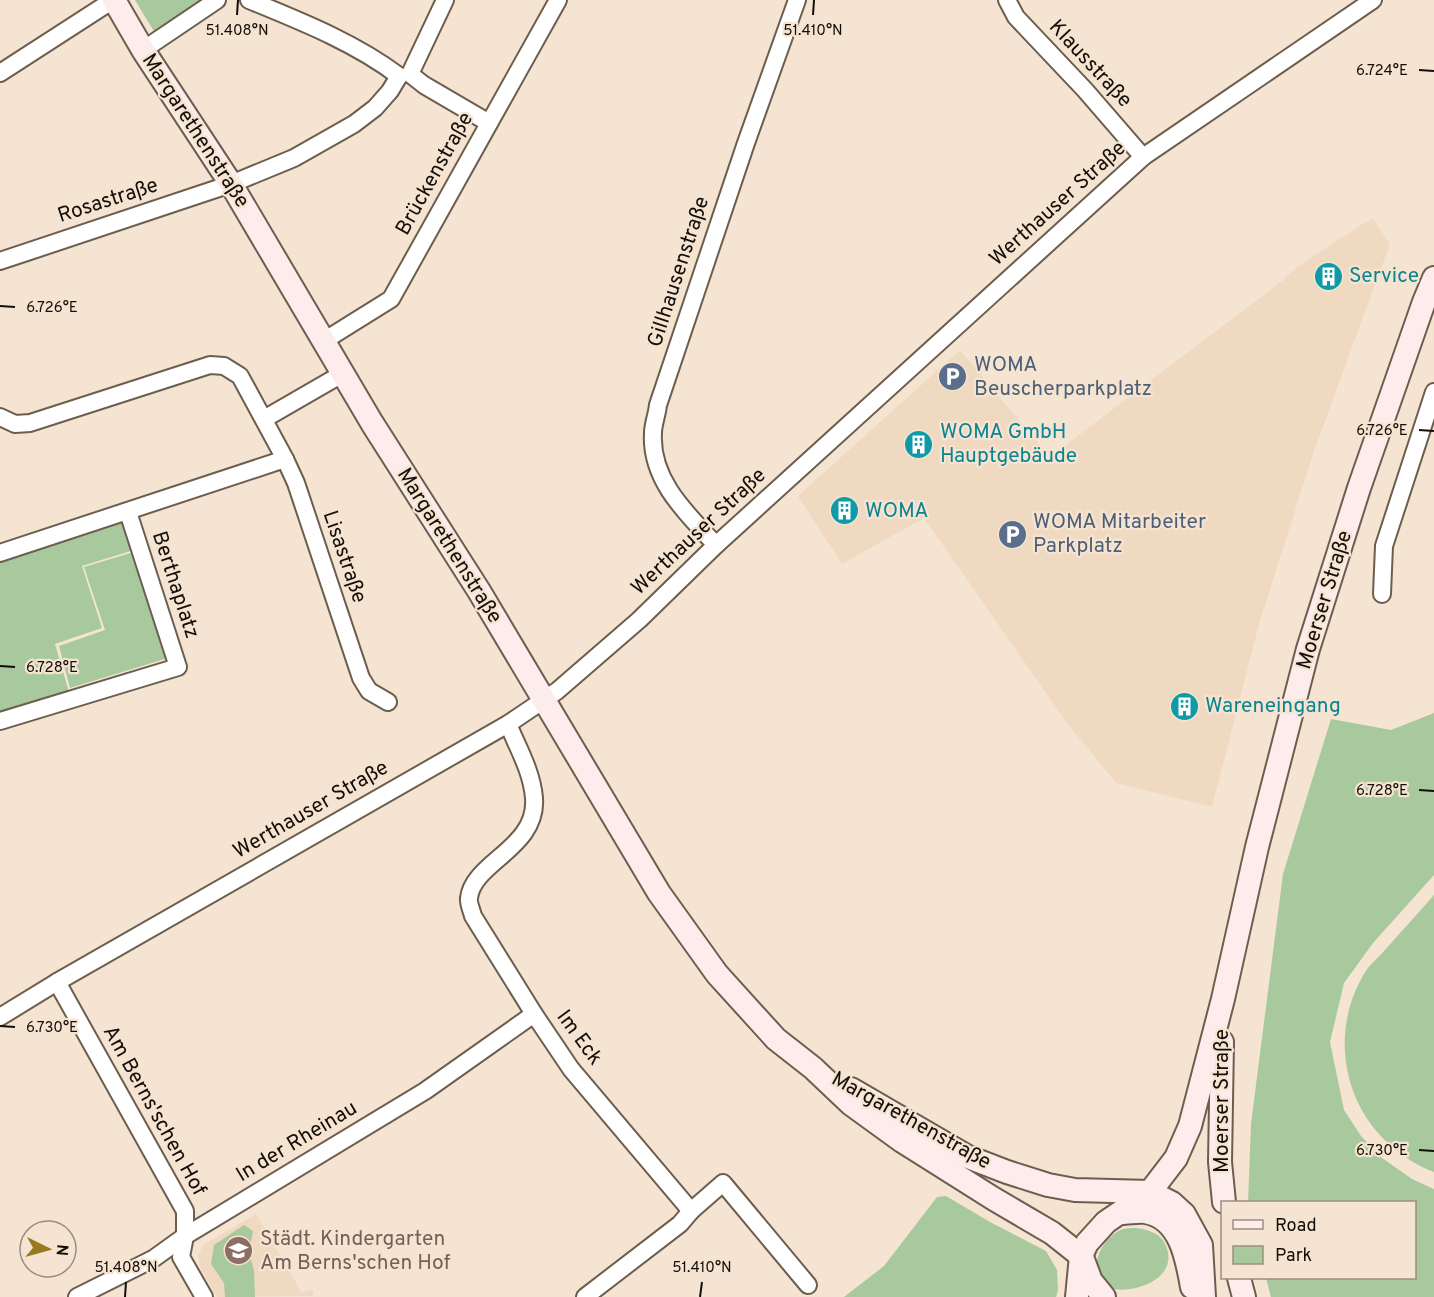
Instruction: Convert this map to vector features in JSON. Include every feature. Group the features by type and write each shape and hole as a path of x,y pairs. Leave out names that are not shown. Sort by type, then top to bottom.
{"main road":[{"name":"Margarethenstraße","path":"113,0 231,184 322,342 467,571 659,893 717,974 776,1039 813,1068 851,1104 902,1141 1052,1233 1081,1256"},
{"name":"Moerser Straße","path":"1081,1256 1093,1233 1150,1192 1176,1158 1190,1125 1223,999 1257,847 1308,649 1359,488 1434,278"},
{"name":"Moerser Straße","path":"1223,999 1220,1162 1224,1201"},
{"name":"Margarethenstraße","path":"813,1068 968,1157 1007,1172 1048,1185 1075,1190 1150,1192"},
{"path":"1150,1192 1172,1203 1184,1214 1201,1245 1204,1297"},
{"path":"1122,1213 1146,1212 1161,1218 1177,1233 1185,1253 1194,1297"},
{"path":"1077,1297 1081,1256"},
{"path":"1081,1256 1091,1281 1104,1297"},
{"path":"1239,1279 1244,1297"}],"street":[{"path":"0,73 113,0"},
{"path":"143,50 217,0"},
{"path":"249,0 308,24 424,85 489,123"},
{"name":"Rosastraße","path":"0,261 231,184 294,158 354,124 375,108 404,75 445,0"},
{"name":"Brückenstraße","path":"322,342 392,299 558,0"},
{"name":"Gillhausenstraße","path":"716,545 676,502 655,460 653,434 658,405 746,143 798,0"},
{"name":"Klausstraße","path":"1007,0 1016,17 1085,90 1143,157"},
{"name":"Werthauser Straße","path":"0,1017 57,982 508,724 544,701 639,620 716,545 1143,157 1373,0"},
{"name":"Lisastraße","path":"0,417 15,424 30,423 210,365 224,366 240,376 296,483 362,678 369,691 388,702"},
{"path":"264,419 342,374"},
{"path":"1382,594 1384,546 1434,392"},
{"name":"Berthaplatz","path":"0,553 285,459"},
{"name":"Berthaplatz","path":"0,721 178,667 128,512"},
{"name":"Im Eck","path":"508,724 531,777 534,800 531,823 509,850 477,879 469,899 473,916 571,1069 691,1211"},
{"name":"Am Berns'schen Hof","path":"57,982 185,1211 185,1236 181,1257 204,1297"},
{"name":"In der Rheinau","path":"77,1297 153,1259 185,1236 425,1091 534,1014"},
{"path":"585,1297 680,1224 691,1211 723,1183 808,1285"}],"shaded area":[{"path":"1373,219 1390,244 1314,451 1259,624 1212,807 1116,783 1067,723 924,518 842,564 798,496 960,350 1050,457 1296,268"},
{"name":"Städt. Kindergarten Am Berns'schen Hof","path":"256,1214 302,1293 309,1290 314,1291 313,1296 217,1297 200,1267 198,1256 203,1245"}],"green space":[{"path":"135,0 210,0 155,33"},
{"path":"126,521 134,550 82,566 102,628 55,644 69,692 0,714 0,563"},
{"path":"134,552 168,658 70,688 59,646 105,630 84,567"},
{"path":"1434,713 1434,875 1373,943 1344,983 1330,1042 1344,1110 1361,1136 1382,1158 1412,1179 1434,1189 1434,1297 1271,1297 1266,1279 1416,1279 1416,1201 1248,1201 1251,1124 1283,874 1331,719 1391,730"},
{"path":"1434,895 1434,1172 1401,1154 1374,1129 1361,1109 1352,1088 1346,1065 1345,1042 1347,1019 1353,996 1364,974"},
{"path":"946,1196 1046,1251 1057,1270 1056,1297 844,1297 884,1266 937,1197"},
{"path":"244,1225 253,1231 249,1253 254,1270 255,1297 225,1297 224,1283 211,1264 214,1245"},
{"path":"1137,1228 1154,1233 1164,1242 1168,1259 1165,1269 1158,1278 1136,1288 1124,1290 1106,1286 1097,1268 1102,1247 1117,1232"}],"place":[{"name":"Service","path":"1328,276"},
{"name":"WOMA Beuscherparkplatz","path":"953,377"},
{"name":"WOMA GmbH Hauptgebäude","path":"919,444"},
{"name":"WOMA","path":"844,511"},
{"name":"WOMA Mitarbeiter Parkplatz","path":"1012,534"},
{"name":"Wareneingang","path":"1184,706"},
{"name":"Städt. Kindergarten Am Berns'schen Hof","path":"239,1251"}]}
